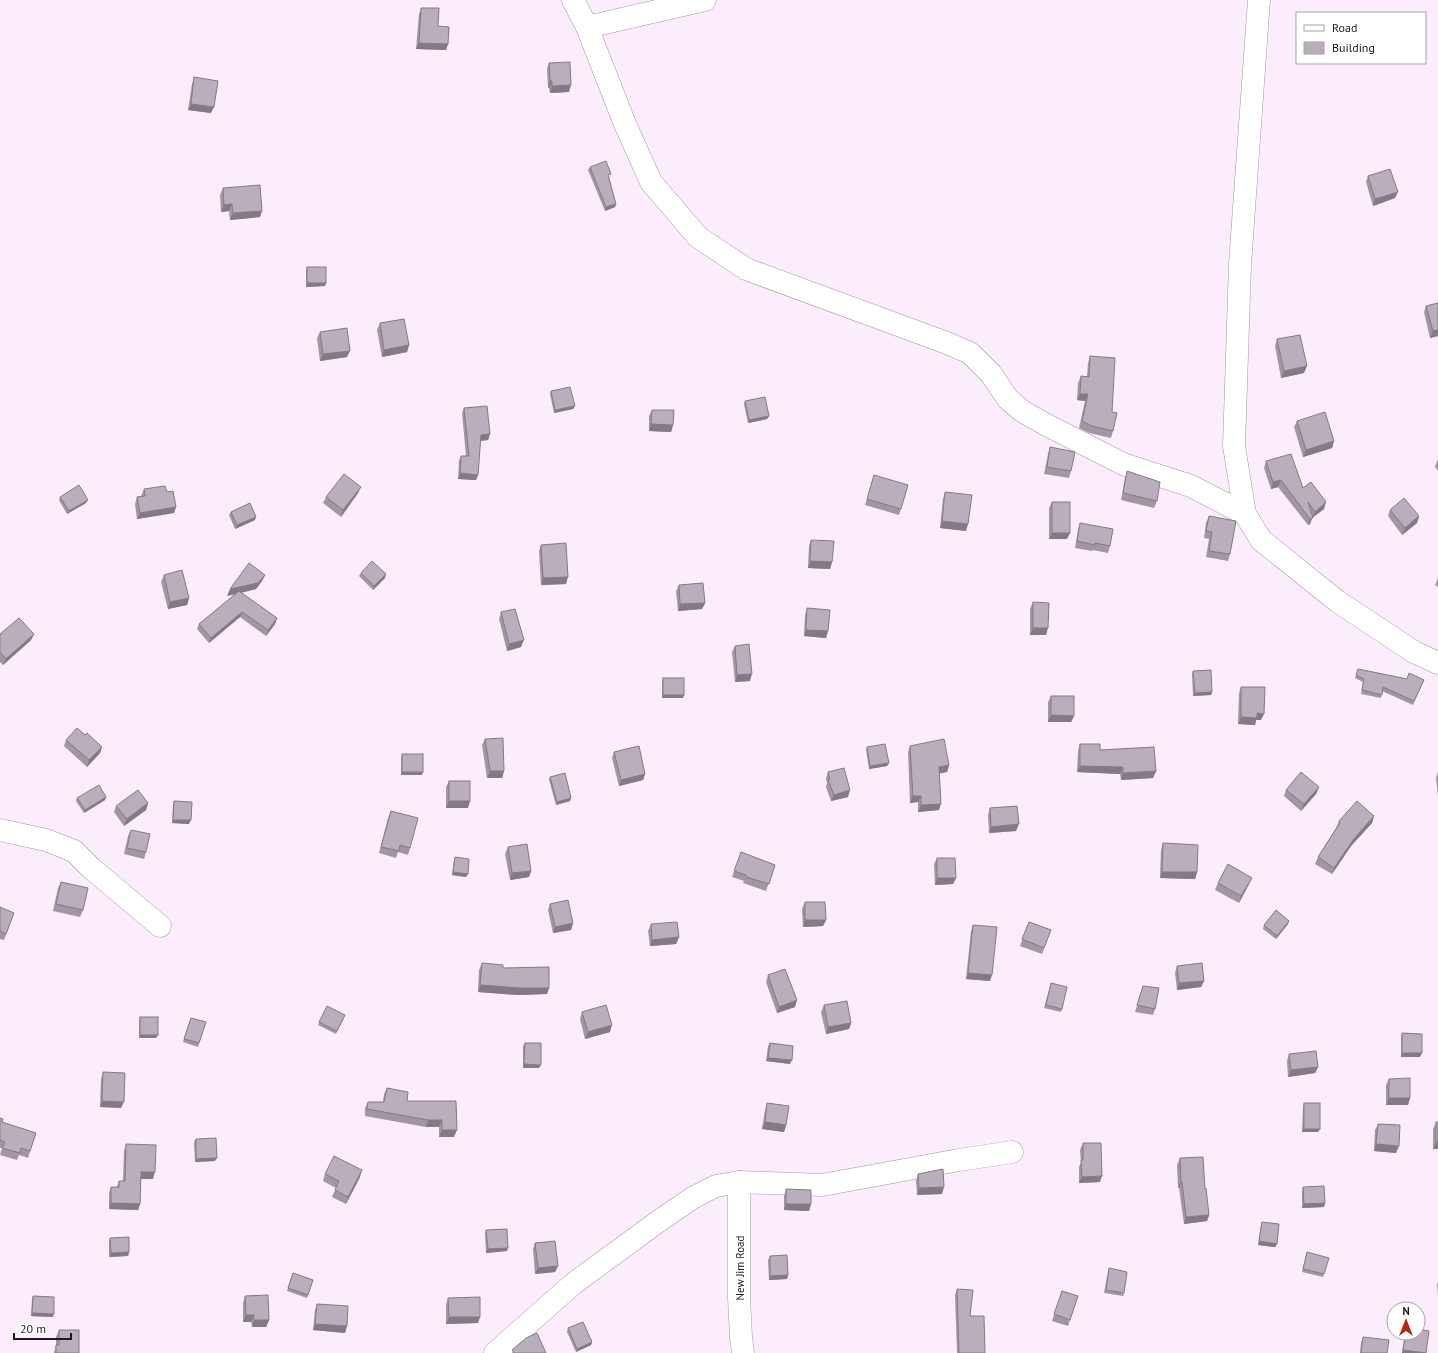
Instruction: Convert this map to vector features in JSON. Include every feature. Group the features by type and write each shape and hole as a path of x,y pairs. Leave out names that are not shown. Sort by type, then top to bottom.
{"street":[{"path":"573,0 587,27 625,124 651,182 698,237 746,269 940,340 970,353 991,374 1008,399 1022,411 1123,464 1191,486 1245,514"},
{"path":"587,27 705,0"},
{"path":"1259,0 1240,264 1234,446 1245,514 1261,540 1337,601 1414,652 1438,663"},
{"path":"0,830 46,840 74,851 91,868 160,926"},
{"path":"494,1353 573,1284 656,1223 694,1197 716,1186 739,1182 822,1185 1012,1152"},
{"name":"New Jim Road","path":"739,1182 739,1298 743,1353"}],"building":[{"path":"421,8 439,8 438,26 449,27 448,44 419,43"},
{"path":"570,62 571,85 552,86 552,81 550,81 549,63"},
{"path":"194,77 218,81 214,107 191,104"},
{"path":"606,161 611,174 608,175 616,204 606,207 590,167"},
{"path":"1390,169 1398,192 1375,199 1368,176"},
{"path":"260,185 262,211 233,213 232,204 224,205 223,188"},
{"path":"307,267 326,267 326,283 307,283"},
{"path":"1438,303 1438,330 1433,331 1426,306"},
{"path":"404,319 409,345 384,350 380,323"},
{"path":"347,328 350,351 323,354 320,332"},
{"path":"1300,335 1307,366 1284,371 1277,339"},
{"path":"1090,356 1115,358 1112,412 1117,413 1113,431 1092,426 1082,421 1088,394 1080,394 1081,376 1089,377"},
{"path":"570,387 575,406 555,410 551,391"},
{"path":"765,397 769,416 749,420 745,401"},
{"path":"487,406 490,434 481,435 478,475 460,473 461,456 469,456 464,408"},
{"path":"652,410 674,410 673,425 651,424"},
{"path":"1325,412 1334,441 1306,450 1297,421"},
{"path":"1050,447 1075,452 1071,471 1047,467"},
{"path":"1291,454 1303,488 1311,482 1326,502 1315,512 1308,502 1313,518 1310,519 1281,480 1273,482 1266,461"},
{"path":"1127,471 1160,482 1157,501 1123,493"},
{"path":"344,474 361,487 343,510 326,497"},
{"path":"874,475 908,485 901,509 867,499"},
{"path":"79,485 88,500 69,511 60,497"},
{"path":"165,486 167,492 173,491 176,507 140,513 137,497 145,496 144,489"},
{"path":"945,492 972,495 968,524 942,521"},
{"path":"1404,498 1419,516 1405,528 1390,510"},
{"path":"1052,502 1070,502 1070,533 1052,533"},
{"path":"250,503 256,517 237,525 231,512"},
{"path":"1209,516 1236,521 1230,554 1209,551 1212,532 1206,531"},
{"path":"1080,523 1113,529 1110,546 1095,543 1095,545 1077,541"},
{"path":"811,540 834,541 832,562 810,561"},
{"path":"566,543 568,577 543,578 541,545"},
{"path":"372,561 386,574 374,586 361,573"},
{"path":"249,563 265,575 258,583 230,589"},
{"path":"182,570 189,598 170,602 164,575"},
{"path":"703,583 705,603 680,604 679,585"},
{"path":"239,591 277,618 268,630 242,612 211,638 199,624"},
{"path":"1033,602 1049,603 1048,628 1033,628"},
{"path":"807,608 830,610 828,631 806,630"},
{"path":"515,609 524,640 509,644 501,612"},
{"path":"19,618 34,634 6,659 0,652 0,634"},
{"path":"749,644 752,674 737,675 735,646"},
{"path":"1358,669 1407,679 1409,673 1424,680 1414,701 1383,687 1382,695 1362,690 1364,679 1356,675"},
{"path":"1211,670 1212,692 1195,693 1193,671"},
{"path":"663,678 684,678 684,695 663,695"},
{"path":"1241,687 1265,687 1264,714 1257,713 1257,718 1241,717"},
{"path":"1051,696 1074,696 1074,716 1051,715"},
{"path":"77,728 85,735 87,733 102,747 89,760 66,740"},
{"path":"503,738 504,771 490,771 485,739"},
{"path":"944,739 949,765 939,767 941,804 921,805 921,796 913,796 910,746"},
{"path":"885,744 889,763 870,766 867,747"},
{"path":"1080,744 1100,744 1100,750 1154,747 1156,771 1123,773 1123,767 1080,766"},
{"path":"639,746 645,774 621,780 614,752"},
{"path":"402,754 423,754 423,772 402,772"},
{"path":"844,768 850,790 834,795 828,780 830,779 828,772"},
{"path":"1301,772 1319,787 1304,804 1286,790"},
{"path":"565,773 571,798 557,802 550,777"},
{"path":"449,781 470,781 470,801 449,801"},
{"path":"99,785 106,797 85,810 77,798"},
{"path":"138,790 148,803 127,819 116,806"},
{"path":"174,801 192,802 191,820 173,820"},
{"path":"1357,801 1374,816 1353,840 1334,868 1318,857 1340,823 1339,821"},
{"path":"1017,806 1019,824 991,827 990,808"},
{"path":"391,811 418,818 410,848 400,845 399,851 381,847"},
{"path":"131,830 150,834 146,852 127,848"},
{"path":"1163,843 1198,845 1197,872 1162,872"},
{"path":"527,844 531,871 512,873 508,847"},
{"path":"741,852 775,865 769,884 746,877 746,875 734,871"},
{"path":"455,857 469,859 468,874 453,872"},
{"path":"937,858 955,858 956,878 937,878"},
{"path":"1228,864 1252,878 1241,896 1218,883"},
{"path":"61,882 88,888 83,910 56,904"},
{"path":"568,900 573,923 555,927 550,904"},
{"path":"805,902 825,902 826,920 805,920"},
{"path":"0,907 14,913 6,934 0,931"},
{"path":"1276,910 1289,921 1277,936 1264,925"},
{"path":"677,922 679,937 652,940 651,924"},
{"path":"1029,922 1051,930 1044,948 1022,939"},
{"path":"973,925 997,927 992,975 968,973"},
{"path":"482,963 503,965 503,968 549,967 549,988 520,988 480,985"},
{"path":"1202,963 1204,981 1179,983 1177,966"},
{"path":"785,969 797,1000 779,1007 768,975"},
{"path":"1051,983 1067,987 1062,1009 1046,1005"},
{"path":"1143,986 1159,988 1155,1009 1137,1005"},
{"path":"847,1001 851,1023 828,1027 824,1005"},
{"path":"606,1005 612,1025 588,1032 582,1012"},
{"path":"327,1006 345,1015 337,1031 319,1022"},
{"path":"140,1017 158,1017 158,1035 140,1035"},
{"path":"191,1018 206,1022 199,1043 184,1039"},
{"path":"1402,1033 1422,1034 1422,1053 1402,1053"},
{"path":"525,1043 541,1043 541,1065 524,1064"},
{"path":"770,1043 793,1046 792,1060 768,1058"},
{"path":"1316,1051 1318,1067 1291,1070 1289,1054"},
{"path":"103,1072 125,1073 124,1102 102,1101"},
{"path":"1410,1078 1410,1098 1389,1098 1389,1079"},
{"path":"387,1088 408,1092 407,1101 456,1101 457,1130 442,1130 442,1120 428,1120 367,1109 368,1102 384,1102"},
{"path":"767,1103 789,1106 786,1125 765,1122"},
{"path":"1304,1103 1320,1103 1320,1129 1304,1129"},
{"path":"0,1118 3,1119 2,1122 36,1133 30,1151 21,1148 20,1153 2,1148 5,1142 0,1140"},
{"path":"1436,1122 1438,1122 1438,1142 1436,1142"},
{"path":"1378,1124 1400,1125 1399,1146 1376,1144"},
{"path":"216,1138 217,1158 196,1159 196,1139"},
{"path":"1083,1143 1101,1143 1102,1176 1082,1177 1081,1160 1083,1160"},
{"path":"126,1144 156,1145 155,1172 141,1172 140,1204 111,1203 111,1187 119,1187 119,1181 125,1181"},
{"path":"334,1156 362,1170 348,1197 335,1190 339,1181 325,1174"},
{"path":"1203,1157 1205,1189 1206,1188 1209,1215 1186,1217 1181,1182 1180,1158"},
{"path":"943,1169 944,1187 919,1188 918,1174"},
{"path":"1324,1186 1325,1203 1304,1204 1303,1187"},
{"path":"786,1189 811,1190 811,1204 786,1204"},
{"path":"1262,1222 1279,1224 1277,1244 1259,1241"},
{"path":"507,1229 508,1248 488,1249 486,1230"},
{"path":"129,1237 129,1252 111,1253 110,1238"},
{"path":"555,1241 558,1266 538,1268 535,1243"},
{"path":"1307,1252 1329,1258 1324,1274 1303,1269"},
{"path":"787,1255 788,1275 770,1276 770,1256"},
{"path":"1109,1268 1127,1272 1124,1293 1106,1290"},
{"path":"293,1273 313,1280 308,1295 288,1288"},
{"path":"957,1289 973,1290 970,1316 984,1316 985,1353 959,1353"},
{"path":"1062,1291 1078,1296 1070,1320 1054,1314"},
{"path":"268,1295 269,1320 254,1320 254,1315 246,1315 245,1296"},
{"path":"33,1296 54,1297 54,1314 32,1313"},
{"path":"480,1297 480,1317 449,1317 448,1298"},
{"path":"317,1304 348,1306 347,1326 315,1324"},
{"path":"583,1322 592,1342 577,1349 568,1328"},
{"path":"59,1330 79,1330 79,1353 56,1353 56,1345 59,1345"},
{"path":"1426,1330 1429,1331 1426,1353 1403,1350 1405,1341 1426,1341"},
{"path":"537,1333 546,1353 514,1353 512,1350 526,1338"},
{"path":"1363,1337 1389,1341 1387,1353 1361,1353"}]}
